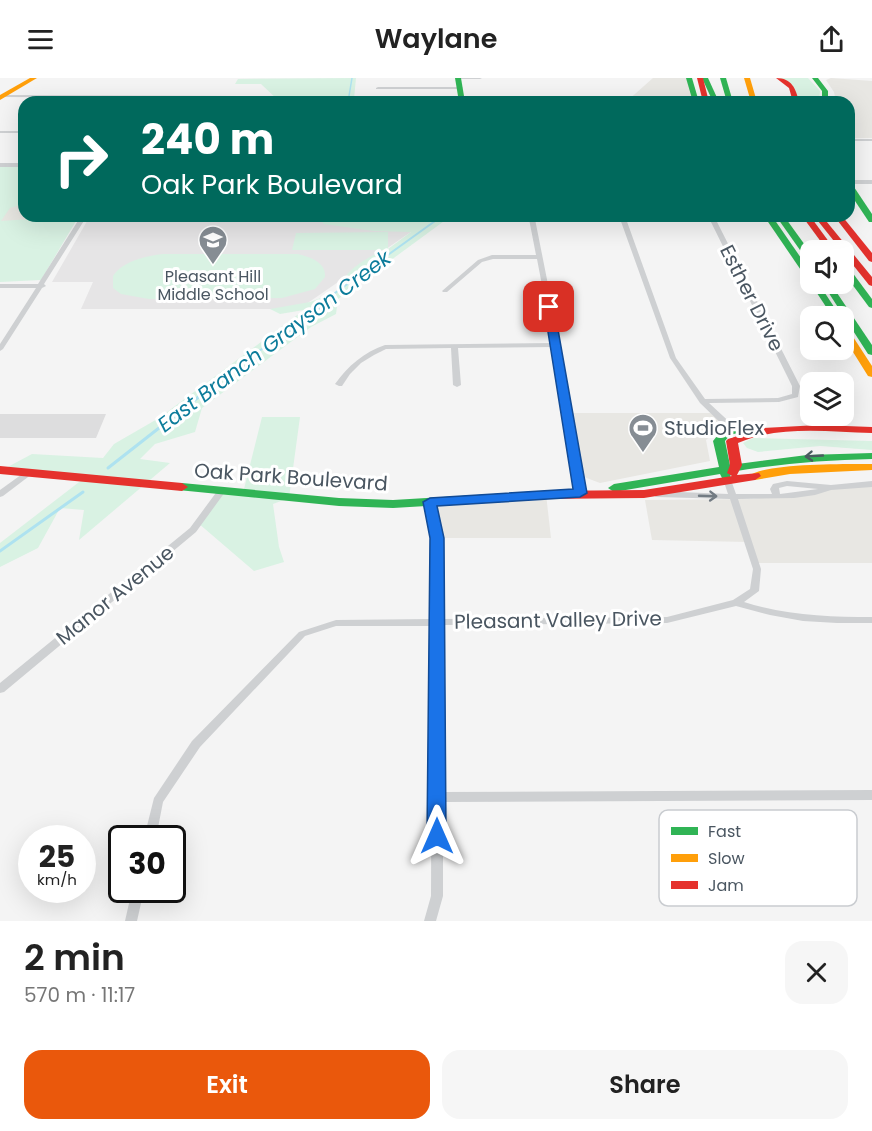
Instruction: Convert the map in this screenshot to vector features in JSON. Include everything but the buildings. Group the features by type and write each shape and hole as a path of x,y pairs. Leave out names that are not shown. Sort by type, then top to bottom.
{"main road":[{"path":"2,97 34,78"},
{"path":"689,78 694,96"},
{"path":"700,78 704,96"},
{"path":"705,78 713,96"},
{"path":"723,78 728,96"},
{"path":"731,78 736,96"},
{"path":"747,78 752,96"},
{"path":"779,78 792,87 794,96"},
{"path":"815,78 825,90 825,96"},
{"path":"855,189 872,220"},
{"path":"772,222 800,262"},
{"path":"784,222 800,244"},
{"path":"810,222 824,240"},
{"path":"823,222 872,283"},
{"path":"843,222 872,259"},
{"path":"854,281 872,305"},
{"path":"834,294 872,352"},
{"path":"854,345 872,374"},
{"path":"730,466 719,441 726,432 733,430 872,430"},
{"path":"728,482 732,444 735,438 744,434 776,431"},
{"name":"Oak Park Boulevard","path":"580,493 681,477 730,466 807,456 872,456"},
{"name":"Oak Park Boulevard","path":"0,470 371,504 580,493 644,494 790,470 872,467"}],"street":[{"path":"378,88 459,83 480,78"},
{"path":"860,78 870,78"},
{"path":"2,97 18,97"},
{"path":"0,132 18,132"},
{"path":"855,140 872,140"},
{"path":"0,165 18,165"},
{"path":"855,183 872,182"},
{"path":"0,349 43,286 80,222"},
{"path":"532,222 556,345 580,493"},
{"path":"624,222 673,358 703,401 733,430"},
{"name":"Esther Drive","path":"703,401 779,399 795,395 796,386 714,222"},
{"path":"446,291 480,261 492,257 538,257"},
{"path":"0,286 43,286"},
{"path":"0,333 10,333"},
{"path":"339,384 345,373 372,352 384,347 556,345"},
{"path":"454,346 457,385"},
{"path":"0,494 28,474"},
{"path":"728,482 757,569 754,591 736,603"},
{"name":"Oak Park Boulevard","path":"644,494 776,495 822,492 831,488 872,484"},
{"name":"Manor Avenue","path":"0,689 193,530 221,492"},
{"path":"430,502 437,538 437,896 430,921"},
{"path":"736,603 769,614 822,621 872,621"},
{"name":"Pleasant Valley Drive","path":"153,825 158,801 196,744 302,634 336,623 667,620 736,603"},
{"path":"437,796 872,795"},
{"path":"131,921 135,903"}],"shaded area":[{"path":"653,78 689,78 694,96 633,96"},
{"path":"831,78 872,81 872,138 855,138 855,96 835,96 826,80"},
{"name":"Pleasant Hill Middle School","path":"87,222 425,222 299,309 81,309 93,282 52,282"},
{"path":"562,413 712,413 724,424 706,440 710,461 600,483 584,477 571,477"},
{"path":"872,484 872,563 755,563 748,542 652,540 645,500 753,499"},
{"path":"546,494 551,538 437,538 430,502"}],"green space":[{"path":"356,78 354,96 274,96 261,84 235,84 238,79"},
{"path":"779,78 808,78 820,91 820,96 793,96 788,83"},
{"path":"0,167 18,167 18,222 75,222 41,280 0,282"},
{"path":"322,222 443,222 338,299 336,314 311,327 202,408 195,432 155,444 140,459 170,463 79,540 84,510 60,508 38,548 0,567 0,543 83,479 2,470 32,454 103,458 114,444 159,418 304,310 280,314 270,309 310,302 337,292 340,284 356,266 385,250 292,250 296,233 388,232 388,249 411,232 374,231"},
{"path":"163,254 298,254 320,264 325,277 315,289 282,298 149,299 121,294 113,288 113,276 122,267 142,258"},
{"path":"262,417 300,417 289,498 273,504 279,547 284,562 254,571 198,523 221,492 243,493"},
{"path":"753,438 872,441 872,450 820,446 758,452 747,448 743,443"}],"sand":[{"path":"18,206 18,220 1,221 10,208"}],"waterway":[{"name":"East Branch Grayson Creek","path":"349,96 352,78"},
{"name":"East Branch Grayson Creek","path":"208,390 251,356 308,320 328,298 434,222"},
{"name":"East Branch Grayson Creek","path":"108,468 210,388"},
{"path":"0,551 83,492"}],"traffic: fast":[{"path":"458,78 461,96"},
{"path":"689,78 694,96"},
{"path":"705,78 713,96"},
{"path":"723,78 728,96"},
{"path":"815,78 825,91 825,96"},
{"path":"855,195 872,220"},
{"path":"772,222 800,262"},
{"path":"784,222 800,244"},
{"path":"854,281 872,305"},
{"path":"822,294 829,306"},
{"path":"834,294 872,352"},
{"path":"726,475 719,441 726,432 745,428"},
{"path":"614,488 774,462 872,456"},
{"path":"182,487 339,502 393,504 542,495"}],"traffic: slow":[{"path":"0,98 34,78"},
{"path":"747,78 752,96"},
{"path":"854,345 872,374"},
{"path":"755,476 790,470 872,467"}],"traffic: jam":[{"path":"700,78 704,96"},
{"path":"779,78 792,87 794,96"},
{"path":"810,222 824,240"},
{"path":"823,222 872,283"},
{"path":"843,222 872,259"},
{"path":"733,473 736,465 732,441 747,435 763,431 800,428 872,430"},
{"path":"0,470 182,487"},
{"path":"542,495 644,494 755,476"}],"place":[{"name":"Pleasant Hill Middle School","path":"213,266"},
{"name":"StudioFlex","path":"643,454"}],"route":[{"path":"437,836 437,538 430,502 580,493 549,307"}]}
